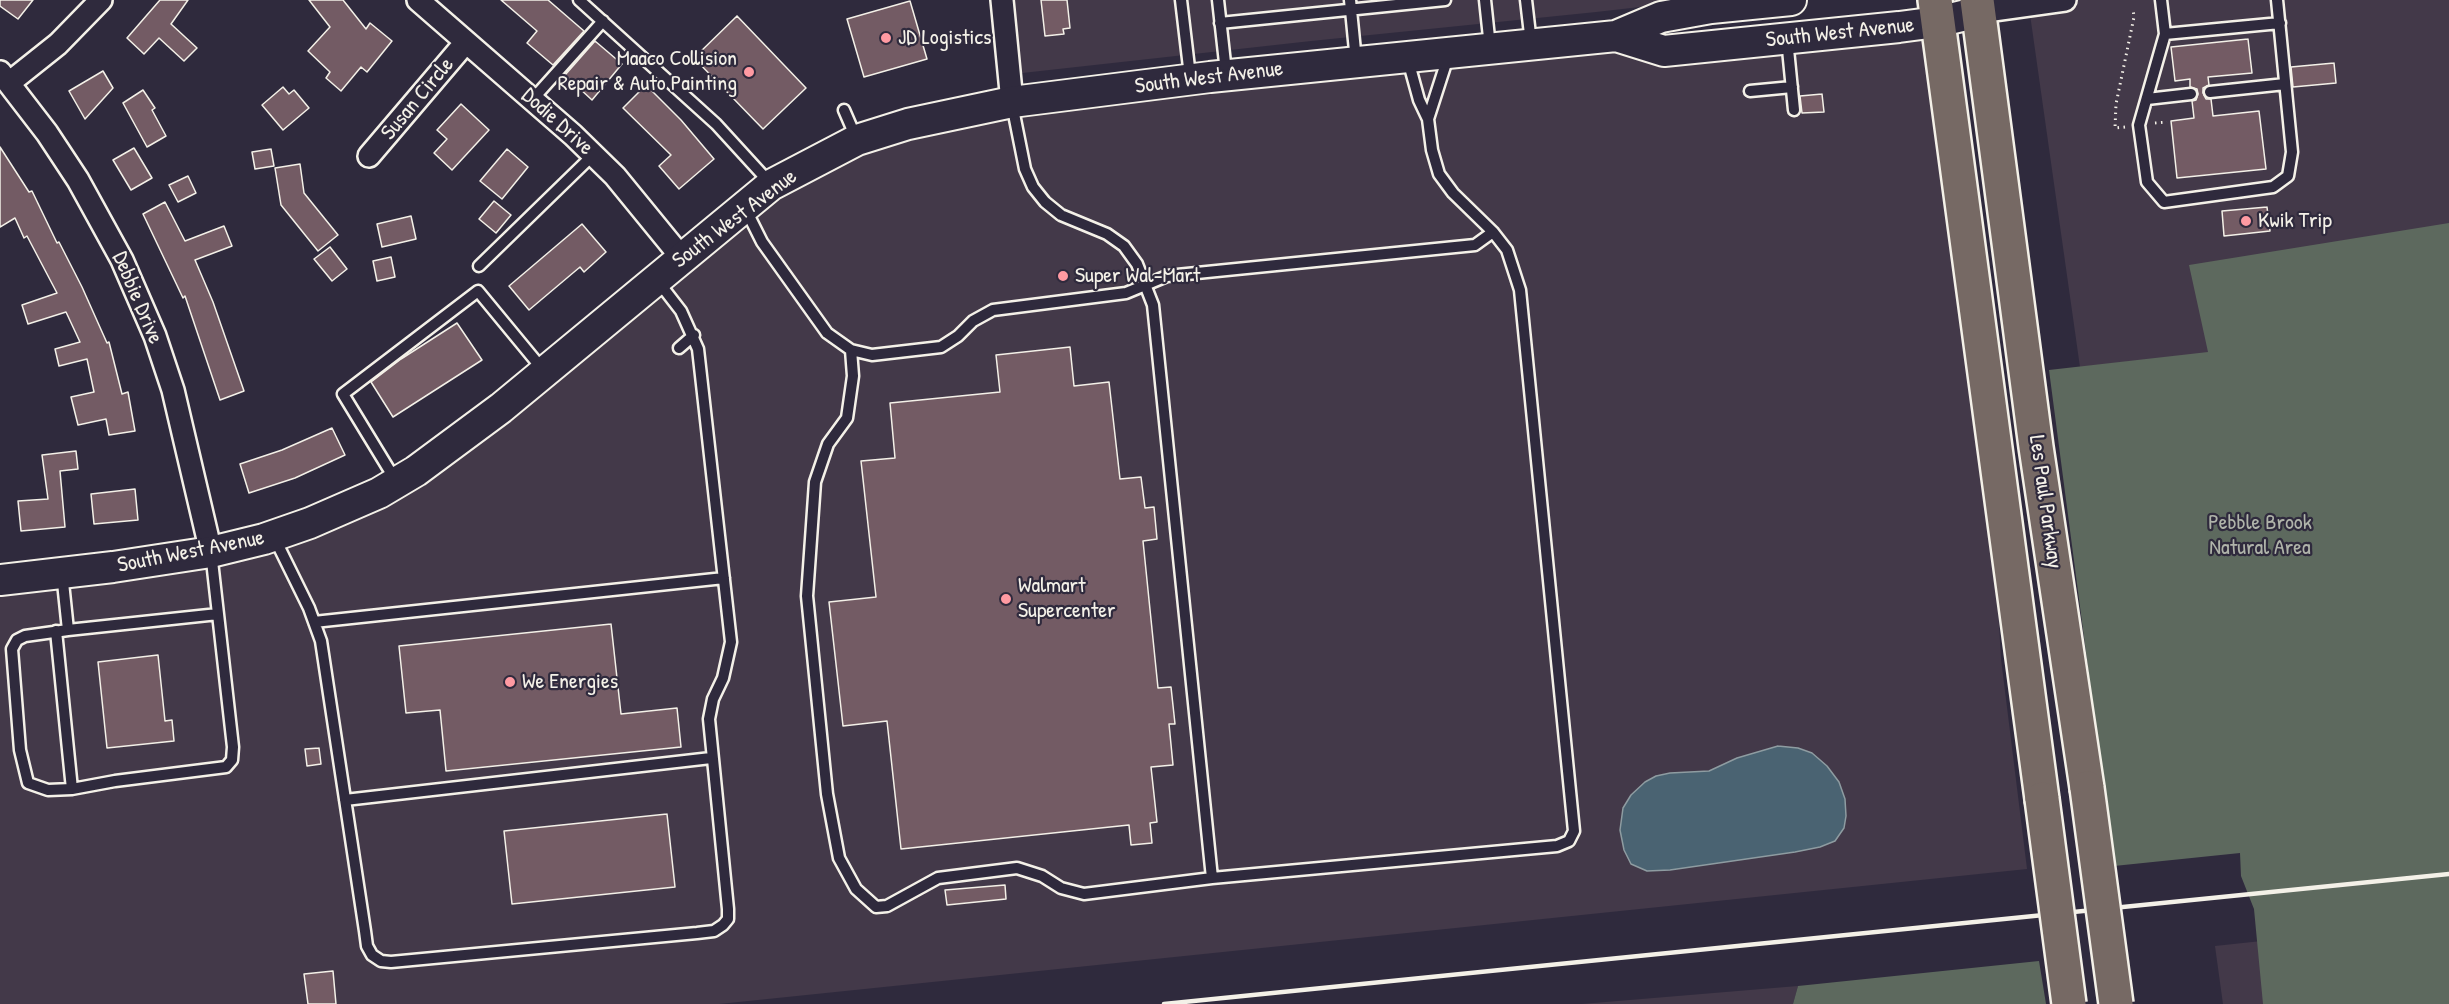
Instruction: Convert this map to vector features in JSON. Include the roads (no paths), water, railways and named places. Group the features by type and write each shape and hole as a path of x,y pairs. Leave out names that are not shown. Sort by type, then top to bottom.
{"main road":[{"name":"Les Paul Parkway","path":"1958,7 2036,447 2087,788 2116,1004"},
{"name":"Les Paul Parkway","path":"1958,7 2042,799 2069,1004"}],"street":[{"path":"4,77 58,44 101,0"},
{"name":"Dodie Drive","path":"418,0 615,176 682,258"},
{"path":"1002,0 1012,102"},
{"name":"South West Avenue","path":"1616,36 1651,15 1661,17 1711,4 1791,0"},
{"name":"South West Avenue","path":"0,580 211,552 274,536 331,515 379,493 470,432 771,185 857,140 908,124 1012,102 1450,51 1616,36 1664,51 1787,38 1958,7 2065,0"},
{"name":"Susan Circle","path":"369,156 466,42"},
{"name":"Debbie Drive","path":"4,77 47,133 78,180 122,260 155,336 173,390 211,552"}],"lane":[{"path":"579,0 716,124 771,185"},
{"path":"1181,0 1180,23 1190,80"},
{"path":"1218,0 1226,76"},
{"path":"1220,23 1351,5 1445,0"},
{"path":"1485,0 1490,48"},
{"path":"1526,0 1531,44"},
{"path":"2161,0 2165,34 2139,125 2146,182 2164,202 2273,188 2288,176 2292,152 2277,0"},
{"path":"1351,5 1356,62"},
{"path":"532,100 603,21"},
{"path":"2165,34 2280,23"},
{"path":"1787,38 1794,110"},
{"path":"1428,119 1450,51"},
{"path":"851,350 853,376 847,418 828,444 815,482 807,596 827,794 839,858 856,889 876,907 887,906 938,878 1017,868 1042,876 1061,888 1084,894 1212,878 1557,846 1569,840 1574,831 1520,290 1507,250 1493,232 1458,199 1439,174 1432,150 1428,119 1419,100 1407,56"},
{"path":"2210,92 2285,84"},
{"path":"1750,91 1792,87"},
{"path":"2147,99 2191,94"},
{"path":"1012,102 1025,169 1033,188 1061,215 1107,234 1124,246 1137,264 1147,286 1156,326 1212,878"},
{"path":"844,110 857,140"},
{"path":"479,266 593,155"},
{"path":"744,207 762,242 827,333 851,350 872,355 941,347 958,336 973,321 993,310 1126,292 1147,286 1167,276 1475,245 1493,232"},
{"path":"274,536 321,641 367,946 372,955 381,961 391,962 714,931 728,919 709,719 713,699 723,678 731,642 698,349 694,335 681,311 657,280"},
{"path":"397,482 343,394 478,291 544,372"},
{"path":"679,348 694,335"},
{"path":"211,552 218,614 233,747 232,760 226,767 115,781 72,789 48,790 28,783 20,750 12,649 18,640 25,636 56,631 218,614"},
{"path":"62,573 68,630"},
{"path":"314,622 483,604 534,592 682,577 724,578"},
{"path":"481,592 483,604"},
{"path":"56,631 72,789"},
{"path":"345,800 711,758"}],"water":[{"path":"1778,746 1798,748 1812,753 1827,766 1839,782 1845,799 1846,816 1844,828 1835,841 1820,847 1795,852 1670,870 1647,871 1631,864 1624,850 1620,830 1623,808 1631,795 1645,782 1656,776 1670,773 1709,771 1737,758"}],"railway":[{"path":"1164,1004 2449,874"}],"place":[{"name":"JD Logistics","path":"886,38"},
{"name":"Maaco Collision Repair & Auto Painting","path":"749,72"},
{"name":"Kwik Trip","path":"2246,221"},
{"name":"Super Wal-Mart","path":"1063,276"},
{"name":"Walmart Supercenter","path":"1006,599"},
{"name":"We Energies","path":"510,682"}],"park label":[{"name":"Pebble Brook Natural Area","path":"2260,536"}]}
